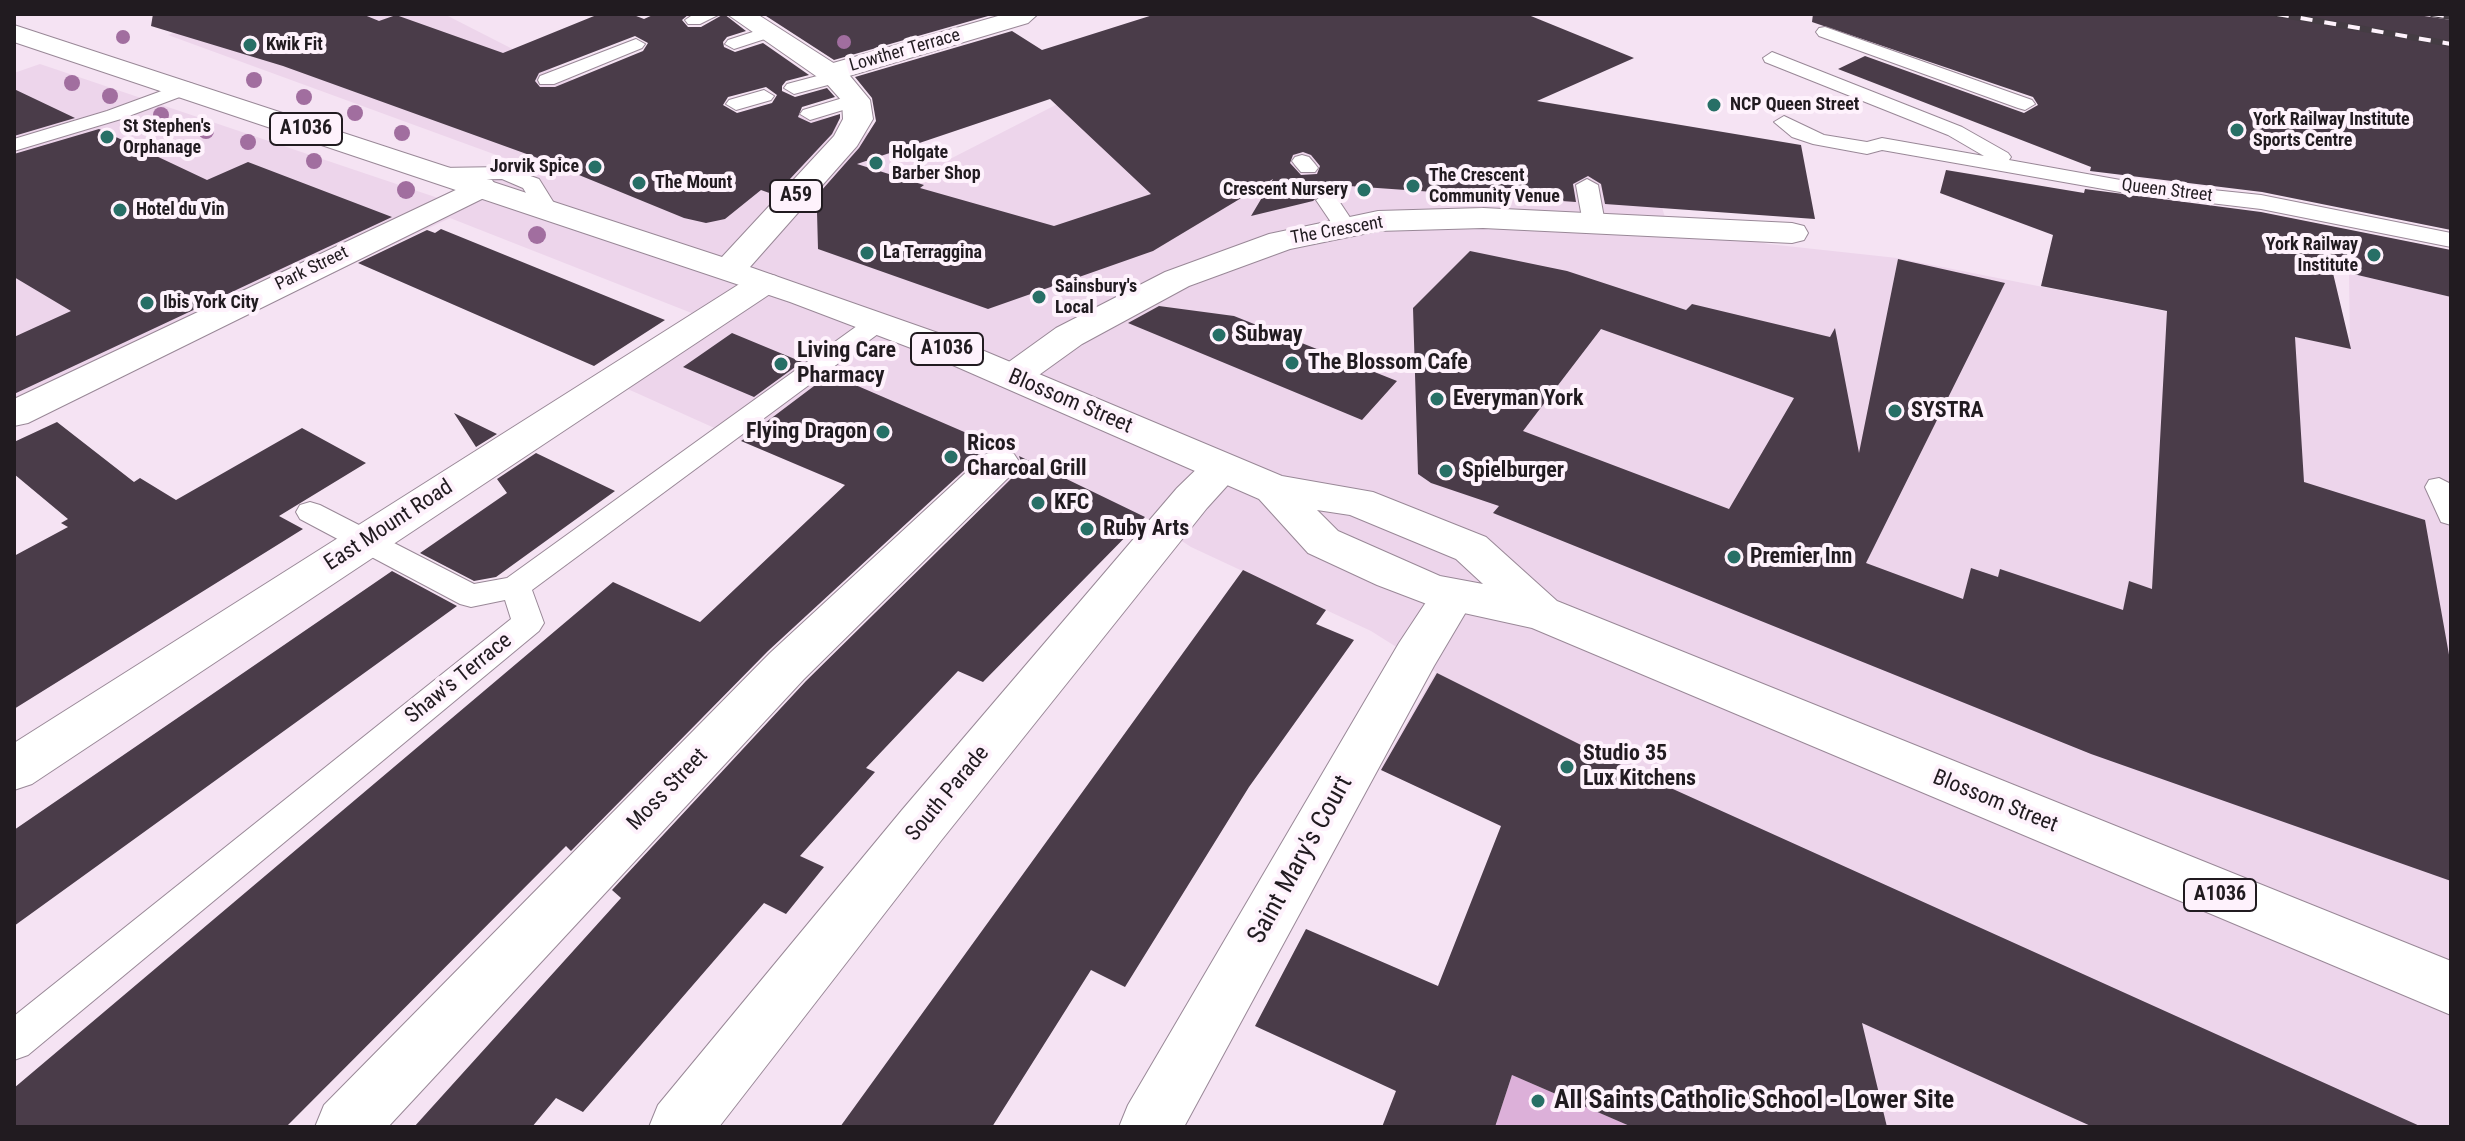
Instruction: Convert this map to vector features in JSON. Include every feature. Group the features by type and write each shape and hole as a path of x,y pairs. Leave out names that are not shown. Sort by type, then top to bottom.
{"street":[{"path":"740,14 841,83"},
{"name":"Lowther Terrace","path":"841,83 1025,14"},
{"name":"A1036","path":"14,33 747,277"},
{"path":"27,62 65,48"},
{"name":"A59","path":"747,277 858,119 841,83"},
{"name":"Park Street","path":"14,414 481,187"},
{"name":"The Crescent","path":"1012,377 1069,336 1177,279 1281,241 1336,214 1378,221 1483,218 1792,233"},
{"name":"Blossom Street","path":"747,277 877,323 1012,377 1274,489 1358,502 1471,548 1541,613"},
{"name":"East Mount Road","path":"14,769 365,541 747,277"},
{"name":"Moss Street","path":"346,1127 787,666 1000,463"},
{"name":"South Parade","path":"680,1127 931,814 1192,498 1222,467"},
{"name":"Blossom Street","path":"1274,489 1323,542 1432,590 1541,613 2451,988"},
{"name":"Saint Mary's Court","path":"1150,1127 1416,655 1454,595"}],"lane":[{"path":"734,44 768,32"},
{"path":"1825,32 2025,104"},
{"path":"547,80 636,44"},
{"path":"1772,58 1955,131 2020,168"},
{"path":"794,88 841,83"},
{"path":"810,114 841,83"},
{"path":"14,145 114,115 186,88"},
{"path":"736,104 764,96"},
{"path":"1784,122 1799,133 1820,140 1867,148 1882,144"},
{"path":"1805,126 1871,137 1882,144"},
{"name":"Queen Street","path":"1882,144 2126,187 2261,202 2451,240"},
{"path":"438,174 505,173 531,184 546,208"},
{"path":"1587,185 1594,223"},
{"path":"310,512 471,596 516,587 877,323"},
{"path":"2439,487 2451,515"},
{"name":"Shaw's Terrace","path":"14,1041 528,623 516,587"}],"shaded area":[{"path":"231,14 444,14 636,112 712,144 798,110 950,159 1085,90 1432,89 1636,118 1666,221 1768,244 1897,258 2350,348 2349,273 2451,297 2451,1127 1495,1127 1578,863 1380,769 1436,672 1371,631 1191,547 1145,517 1114,547 948,474 906,510 621,386 717,323 450,218 41,412 14,400 14,73 40,64 441,199 521,164 168,35"},
{"name":"All Saints Catholic School - Lower Site","path":"1512,1075 1632,1127 1495,1127"}],"building":[{"path":"153,14 362,14 379,21 396,15 503,53 599,14 631,14 644,19 655,14 689,14 682,20 688,27 701,27 724,14 746,31 727,37 724,47 735,52 763,43 809,75 786,81 782,91 795,97 827,88 835,97 802,107 798,117 811,123 840,114 840,118 832,134 775,195 761,190 725,219 706,223 684,218 535,157 283,66 151,26","holes":["635,36 648,43 643,51 555,87 540,87 535,81 539,73","766,87 777,95 772,103 737,113 723,105 728,97"]},
{"path":"763,14 986,14 988,16 834,60"},
{"path":"1156,14 1526,14 1634,58 1537,101 1801,145 1815,219 1605,204 1601,184 1588,176 1573,184 1576,202 1349,186 1346,199 1325,190 1313,201 1251,216 1273,179 1153,251 988,309 818,249 817,212 806,208 859,148 876,121 872,98 855,77 1012,31 1042,50","holes":["1050,99 1151,194 1054,226 920,188 924,185 857,164","1303,152 1311,155 1320,166 1317,174 1301,175 1290,163 1293,155"]},
{"path":"1813,14 2411,14 2451,20 2451,230 2262,192 2090,171 2091,167 1838,69 1865,56 2024,113 2038,105 2033,97 1812,22"},
{"path":"14,89 75,118 14,136"},
{"path":"99,129 207,180 248,162 392,217 14,394 14,337 71,311 14,277 14,154"},
{"path":"1946,170 2084,193 2085,189 2261,212 2451,250 2451,297 2332,269 2351,349 2295,337 2304,482 2425,520 2451,666 2451,881 2091,754 1493,513 1499,506 1431,483 1418,474 1413,308 1470,251 1567,271 1686,310 1692,304 1830,337 1835,328 1859,453 1898,259 2005,283 1866,563 1963,599 1971,568 1998,577 2000,569 2123,610 2129,581 2152,589 2167,311 2041,286 2053,235 1940,193","holes":["1601,329 1794,398 1729,509 1523,431"]},
{"path":"441,229 665,320 594,366 358,263 427,230 435,233"},
{"path":"1159,306 1234,316 1397,381 1362,420 1128,323"},
{"path":"732,333 802,362 754,397 683,367"},
{"path":"830,374 999,447 984,452 768,651 571,851 566,846 286,1127 14,1127 14,1088 613,582 700,622 845,485 741,441"},
{"path":"454,413 497,434 476,447"},
{"path":"57,422 134,482 140,478 176,500 302,428 366,463 279,516 303,529 14,709 14,556 68,527 61,523 68,519 14,474 14,442"},
{"path":"536,453 615,491 496,577 474,581 420,553 507,493 497,479"},
{"path":"1019,456 1145,517 983,682 958,671 866,768 875,772 800,856 824,867 786,914 764,903 583,1112 556,1098 532,1127 414,1127 621,898 612,890 806,681 1016,474 1022,465"},
{"path":"1243,570 1326,610 1316,624 1354,640 1249,787 1125,987 1091,970 992,1127 840,1127"},
{"path":"392,571 457,606 14,926 14,830"},
{"path":"1437,673 1633,771 2422,1127 2093,1127 1862,1023 1887,1127 1632,1127 1512,1075 1495,1127 1382,1127 1396,1091 1255,1026 1306,929 1438,986 1501,826 1381,770"}],"railway":[{"path":"2277,14 2451,44"},
{"path":"2432,14 2451,17"}],"place":[{"name":"Kwik Fit","path":"250,45"},
{"name":"NCP Queen Street","path":"1714,105"},
{"name":"York Railway Institute Sports Centre","path":"2237,130"},
{"name":"St Stephen's Orphanage","path":"107,137"},
{"name":"Holgate Barber Shop","path":"876,163"},
{"name":"Jorvik Spice","path":"595,167"},
{"name":"The Mount","path":"639,183"},
{"name":"The Crescent Community Venue","path":"1413,186"},
{"name":"Crescent Nursery","path":"1364,190"},
{"name":"Hotel du Vin","path":"120,210"},
{"name":"La Terraggina","path":"867,253"},
{"name":"York Railway Institute","path":"2374,255"},
{"name":"Sainsbury's Local","path":"1039,297"},
{"name":"Ibis York City","path":"147,303"},
{"name":"Subway","path":"1219,335"},
{"name":"The Blossom Cafe","path":"1292,363"},
{"name":"Living Care Pharmacy","path":"781,364"},
{"name":"Everyman York","path":"1437,399"},
{"name":"SYSTRA","path":"1895,411"},
{"name":"Flying Dragon","path":"883,432"},
{"name":"Ricos Charcoal Grill","path":"951,457"},
{"name":"Spielburger","path":"1446,471"},
{"name":"KFC","path":"1038,503"},
{"name":"Ruby Arts","path":"1087,529"},
{"name":"Premier Inn","path":"1734,557"},
{"name":"Studio 35 Lux Kitchens","path":"1567,767"},
{"name":"All Saints Catholic School - Lower Site","path":"1538,1101"}]}
